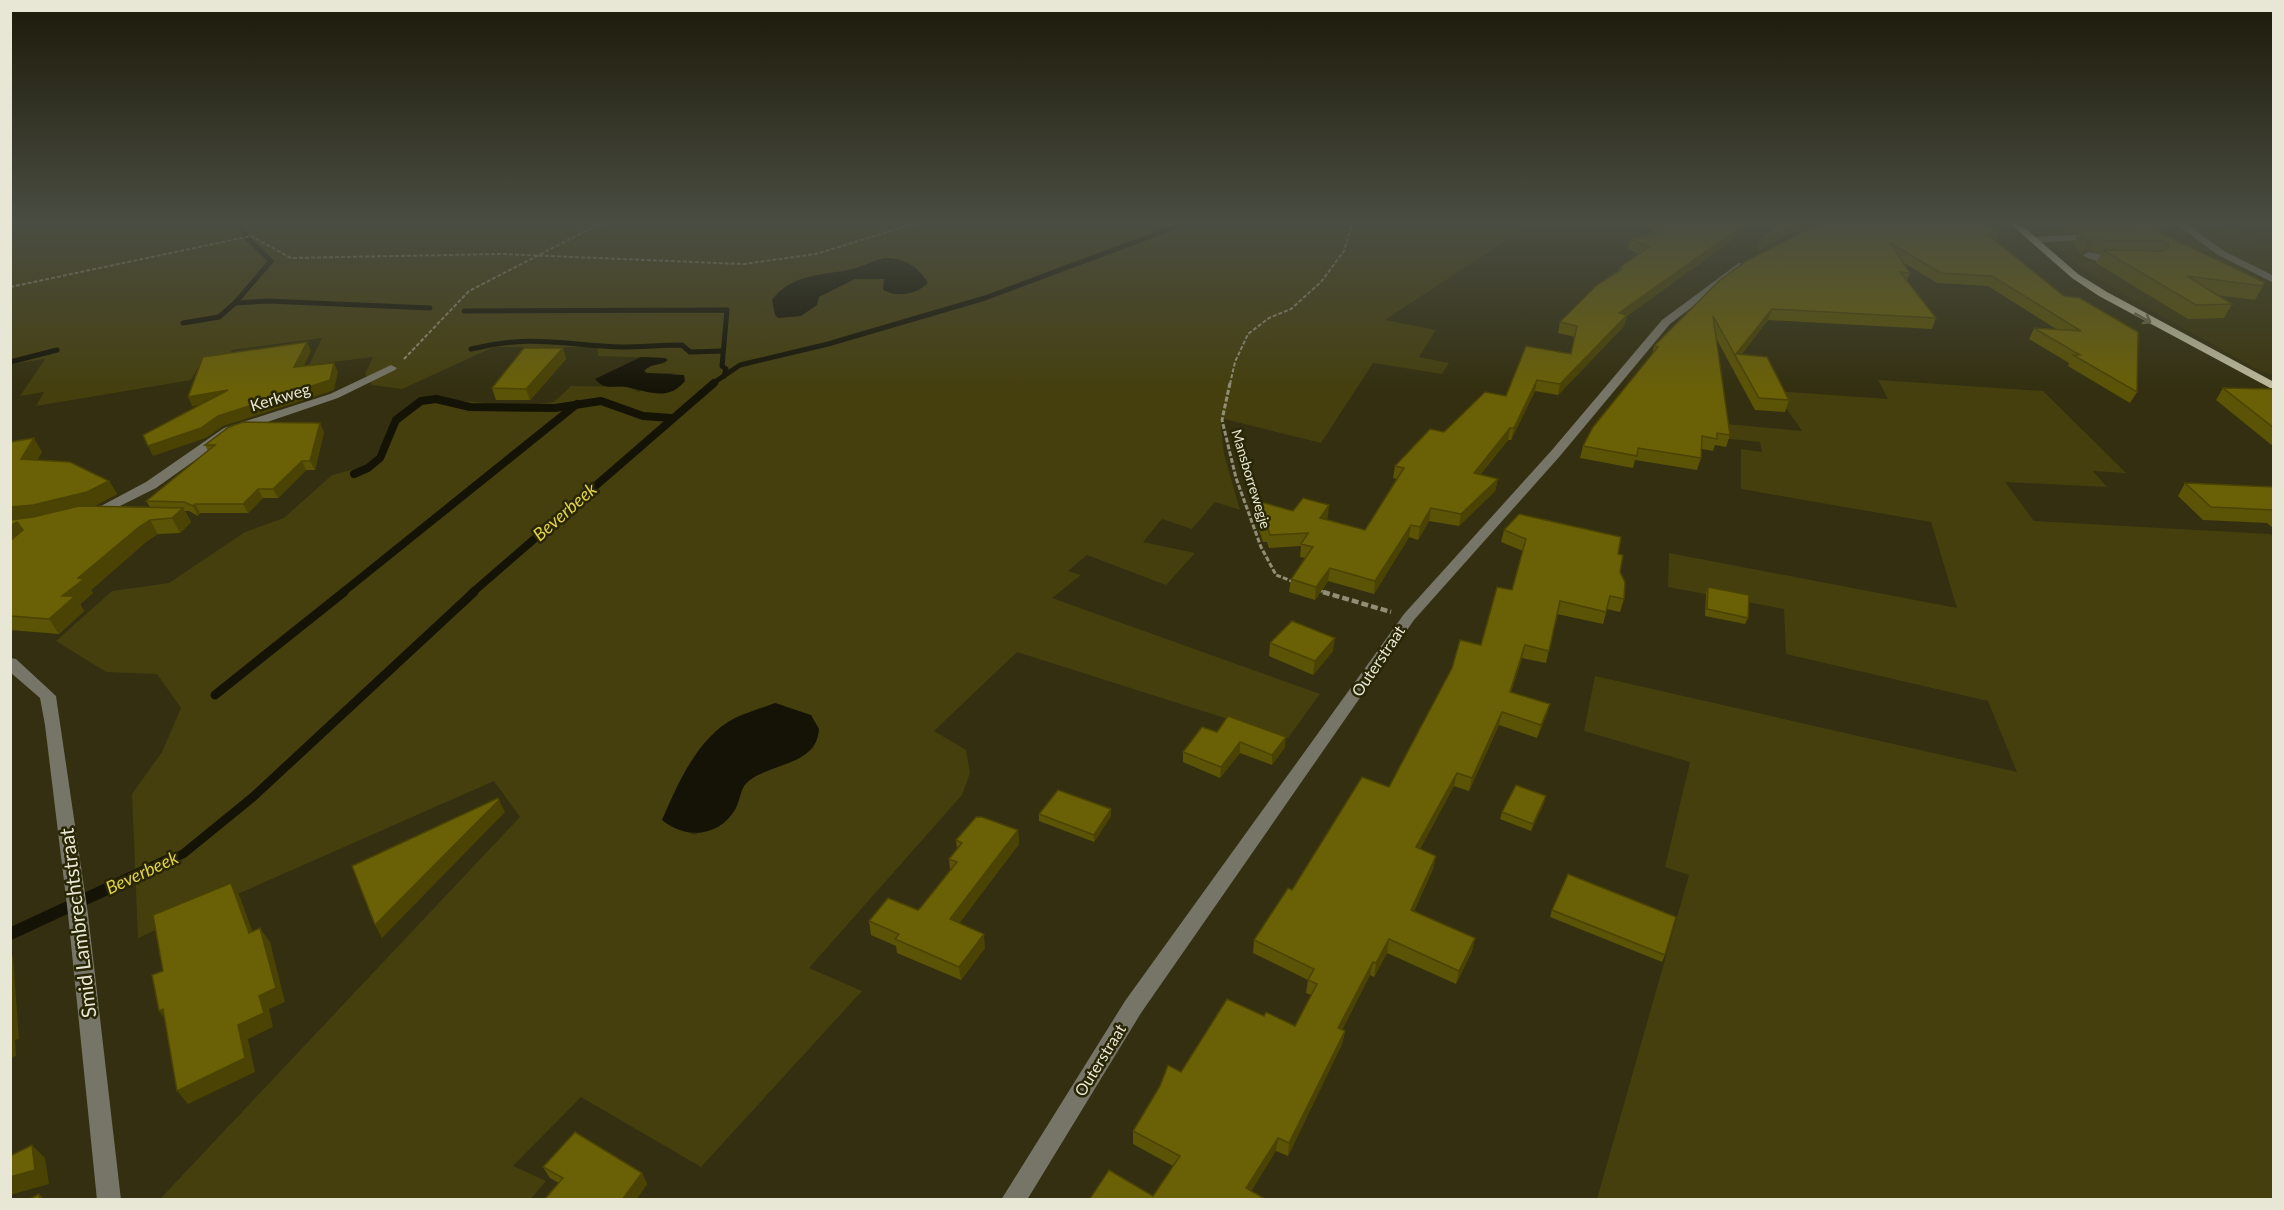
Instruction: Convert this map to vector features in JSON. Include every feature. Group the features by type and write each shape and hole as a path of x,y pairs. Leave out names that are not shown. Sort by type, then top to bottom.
{"main road":[{"path":"2077,277 2103,294 2274,387"},
{"path":"2248,374 2274,382"}],"street":[{"name":"Outerstraat","path":"1013,1200 1133,1007 1409,617 1556,453 1666,322 1725,277"},
{"name":"Kerkweg","path":"124,517 83,517 152,485 228,431 334,396 391,368"},
{"name":"Smid Lambrechtstraat","path":"10,663 48,696 75,889 109,1200"}],"path":[{"path":"10,286 51,277"},
{"path":"391,368 415,350 462,296 495,277"},
{"name":"Mansborrewegje","path":"1298,584 1276,575 1261,547 1239,488 1222,420 1235,362 1248,334 1269,318 1291,309 1324,277"},
{"path":"1308,587 1409,617"}],"shaded area":[{"path":"10,277 1450,277 1385,320 1436,330 1419,357 1449,363 1442,374 1373,363 1321,443 1220,418 1224,454 1240,510 1215,502 1192,529 1162,519 1143,542 1195,553 1166,585 1087,555 1068,571 1081,575 1052,598 1320,694 1288,738 1017,652 934,731 966,750 970,773 962,795 809,968 862,991 701,1167 581,1097 513,1166 546,1181 530,1200 160,1199 520,817 494,781 138,938 132,794 162,752 181,708 157,674 106,672 56,641 112,591 169,583 245,532 284,518 332,475 371,465 392,425 417,404 464,401 519,406 554,402 571,386 627,387 639,392 674,373 647,373 644,370 648,366 665,363 665,358 598,356 597,347 494,347 402,389 372,385 365,374 373,357 309,365 322,338 232,350 227,359 200,364 191,380 36,406 44,392 20,396 45,359 11,364","holes":["775,703 785,706 814,747 799,757 747,782 734,811 715,826 694,835 663,820 675,791 700,749 722,726 735,718"]},
{"path":"924,277 928,283 907,294 894,294 883,290 884,279 855,279 819,297 817,305 801,316 778,318 775,315 772,300 788,285 807,278"},
{"path":"2096,277 2273,277 2273,375 2260,371"},
{"path":"641,357 668,360 647,368 644,371 647,373 684,375 685,381 671,392 656,393 606,386 595,379"},
{"path":"1878,380 2043,391 2126,473 2093,471 2107,487 2005,482 2034,521 2270,534 2274,537 2273,1199 1597,1199 1689,875 1665,867 1690,762 1584,731 1595,676 2017,772 1988,701 1786,654 1784,609 1668,587 1669,553 1957,608 1931,522 1741,489 1741,449 1762,452 1760,442 1711,437 1705,422 1802,431 1774,391 1888,399"},
{"path":"775,703 811,715 819,729 816,741 810,750 792,762 759,774 750,780 742,789 736,808 729,818 712,830 692,833 681,831 662,820 682,776 710,737 735,718"}],"building":[{"path":"1609,277 1669,277 1619,313 1627,315 1560,384 1537,380 1514,428 1510,428 1474,473 1498,479 1461,514 1431,508 1420,527 1411,525 1375,581 1330,568 1316,587 1291,579 1313,547 1301,544 1308,533 1270,535 1268,529 1264,530 1254,500 1293,511 1303,498 1329,505 1320,518 1365,530 1404,468 1395,466 1430,429 1444,432 1485,392 1506,396 1526,346 1571,354 1577,326 1560,322 1597,285"},
{"path":"1723,277 1904,277 1936,318 1772,309 1736,354 1767,357 1789,400 1759,398 1713,316 1730,435 1717,433 1717,439 1702,436 1701,458 1638,448 1637,456 1583,446 1593,427 1658,347 1654,346"},
{"path":"1994,277 2041,277 2064,296 2080,298 2138,332 2137,392 2073,355 2080,355 2034,328 2081,331"},
{"path":"2149,277 2189,277 2232,304 2196,305"},
{"path":"2198,277 2254,277 2264,282 2263,286"},
{"path":"307,342 294,367 334,363 330,380 218,416 201,428 148,446 143,435 228,390 188,397 203,357"},
{"path":"524,348 563,348 526,389 492,388"},
{"path":"2223,388 2274,389 2274,428"},
{"path":"243,422 320,423 310,461 302,461 273,489 258,489 243,504 195,504 193,506 184,502 146,501 215,445 205,445 229,427"},
{"path":"34,438 21,459 70,462 109,481 87,492 33,505 10,507 10,442"},
{"path":"2185,483 2274,487 2274,510 2211,507"},
{"path":"79,506 183,508 172,518 150,520 139,527 78,578 84,579 62,596 75,596 49,619 10,616 10,541 23,530 17,522 10,526 10,520"},
{"path":"1519,514 1621,537 1618,554 1623,555 1620,572 1625,582 1624,599 1610,596 1606,612 1560,601 1549,651 1525,645 1510,692 1550,704 1541,725 1502,712 1472,778 1457,773 1416,847 1436,856 1411,910 1475,938 1459,971 1389,939 1376,963 1373,962 1338,1028 1345,1031 1289,1143 1278,1138 1246,1188 1267,1200 1089,1200 1109,1170 1153,1196 1180,1156 1133,1131 1160,1086 1168,1065 1181,1072 1227,999 1264,1016 1266,1012 1295,1026 1317,984 1308,980 1314,969 1254,940 1288,888 1292,890 1362,777 1389,787 1452,668 1460,640 1481,645 1497,587 1512,590 1526,539 1504,530"},
{"path":"1708,587 1749,595 1748,618 1707,609"},
{"path":"1292,621 1335,638 1315,661 1270,643"},
{"path":"1228,716 1286,737 1272,755 1240,742 1221,767 1183,752 1202,727 1217,732"},
{"path":"1516,785 1546,796 1533,824 1502,812"},
{"path":"1058,790 1111,809 1094,835 1039,814"},
{"path":"498,798 499,800 375,925 352,866"},
{"path":"976,817 1018,830 950,919 984,934 959,967 895,939 899,934 869,921 888,898 918,910 957,862 949,859 962,843 956,840"},
{"path":"1568,874 1676,917 1665,955 1552,910"},
{"path":"231,883 249,933 260,928 276,988 259,996 264,1013 238,1025 245,1058 177,1091 163,1009 159,1011 152,975 163,971 153,915"},
{"path":"575,1132 642,1173 622,1200 544,1200 563,1178 543,1167"},
{"path":"32,1145 35,1170 10,1177 10,1156"},
{"path":"39,1194 40,1200 28,1200"}],"waterway":[{"path":"235,303 257,277"},
{"name":"Beverbeek","path":"724,376 740,365 828,344 985,298 1040,277"},
{"path":"235,303 268,301 430,308"},
{"path":"183,323 219,317 235,303"},
{"path":"464,311 727,310 722,366 726,369 724,376"},
{"path":"471,349 530,341 622,347 682,345 690,352 722,351"},
{"path":"10,362 57,350"},
{"name":"Beverbeek","path":"712,384 724,376"},
{"name":"Beverbeek","path":"472,593 714,383"},
{"path":"354,474 368,468 380,458 396,420 421,401 436,399 470,407 555,408 576,405"},
{"path":"576,405 601,401 643,416 671,418"},
{"path":"342,593 576,405"},
{"path":"215,695 344,592"},
{"name":"Beverbeek","path":"163,863 183,854 253,797 474,592"},
{"name":"Beverbeek","path":"10,934 167,861"}]}
